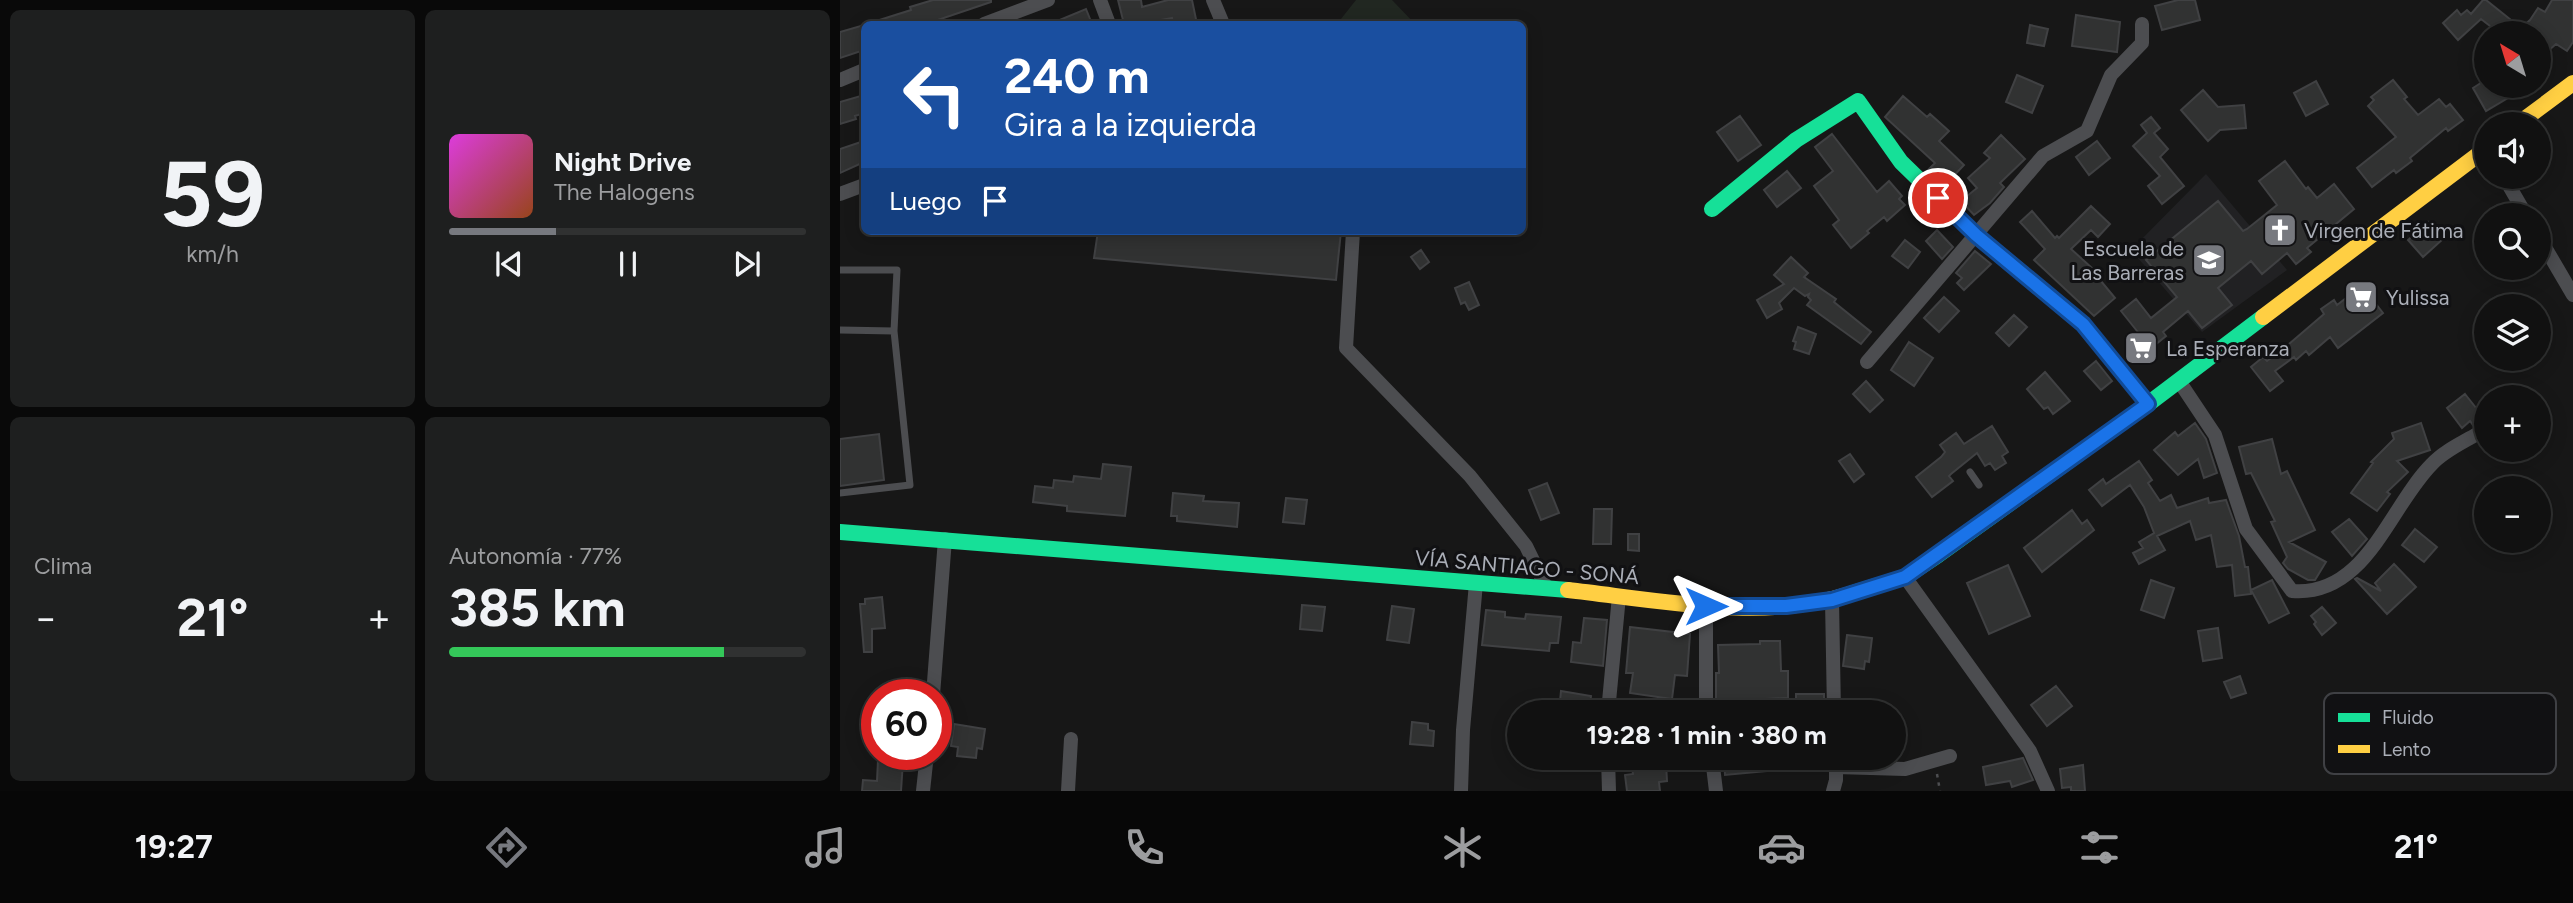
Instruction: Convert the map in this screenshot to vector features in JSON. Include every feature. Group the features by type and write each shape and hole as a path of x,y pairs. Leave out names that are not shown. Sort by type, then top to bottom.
{"main road":[{"path":"2534,112 2573,83"},
{"path":"1712,209 1796,140 1858,101 1901,162 1976,235 2083,324 2148,404"},
{"name":"VÍA SANTIAGO - SONÁ","path":"840,532 1546,587 1706,606 1786,606 1832,600 1905,577 2148,404 2474,158"}],"street":[{"path":"992,21 1048,0"},
{"path":"1100,0 1108,21"},
{"path":"1213,0 1222,21"},
{"path":"1867,362 2043,156 2087,131 2111,75 2142,44 2142,24"},
{"path":"840,80 861,72"},
{"path":"840,194 861,186"},
{"path":"1353,235 1346,348 1471,476 1527,546 1546,587"},
{"path":"2551,257 2573,295"},
{"path":"2179,381 2215,435 2246,529 2292,591 2304,592 2332,584 2354,571 2372,549 2411,489 2433,463 2474,436"},
{"path":"934,679 945,539"},
{"path":"1905,577 2030,751 2048,791"},
{"path":"1461,791 1463,730 1476,583"},
{"path":"1609,700 1619,596"},
{"path":"1832,600 1834,700"},
{"path":"1706,606 1706,700"},
{"path":"1068,791 1071,739"},
{"path":"1906,769 1950,756"},
{"path":"923,791 925,770"},
{"path":"1608,770 1609,791"},
{"path":"1713,770 1716,791"},
{"path":"1833,791 1836,770"}],"lane":[{"path":"840,270 897,270 894,331 909,485 840,494"},
{"path":"840,330 894,331"},
{"path":"1970,472 1979,485"}],"path":[{"path":"1935,761 1940,791"}],"shaded area":[{"path":"1356,0 1392,0 1412,21 1339,21"},
{"name":"Escuela de Las Barreras","path":"2206,174 2287,270 2202,332 2131,250"}],"building":[{"path":"933,0 991,0 935,21 876,21 911,10 910,7"},
{"path":"1118,0 1141,0 1142,7 1168,0 1192,0 1196,21 1172,21 1172,18 1123,21"},
{"path":"2178,0 2195,0 2200,20 2162,30 2155,6"},
{"path":"2486,0 2512,21 2474,21 2474,25 2458,40 2443,23 2457,10 2461,15 2467,10 2471,14"},
{"path":"2552,0 2573,0 2573,42 2567,51 2556,44 2552,48 2552,21 2529,21 2538,8 2545,12"},
{"path":"1086,9 1091,21 1057,21"},
{"path":"2076,15 2120,22 2117,52 2072,46"},
{"path":"2030,25 2048,29 2044,46 2027,43"},
{"path":"861,26 861,51 840,58 840,32"},
{"path":"2017,75 2043,86 2032,113 2006,102"},
{"path":"2393,80 2418,115 2439,99 2446,107 2450,104 2463,120 2448,131 2446,128 2410,158 2412,161 2396,173 2394,170 2372,187 2357,168 2396,137 2368,106 2374,100 2371,97"},
{"path":"2316,81 2328,104 2306,116 2294,93"},
{"path":"2203,90 2218,107 2244,105 2246,128 2220,130 2208,141 2181,110"},
{"path":"861,96 861,114 855,116 856,119 840,124 840,102"},
{"path":"1903,96 1927,117 1930,114 1949,131 1939,141 1964,165 1946,184 1928,170 1935,163 1885,117"},
{"path":"2479,98 2508,98 2486,111"},
{"path":"1740,116 1761,145 1738,161 1717,132"},
{"path":"2151,117 2160,128 2154,133 2168,149 2160,157 2184,186 2162,204 2148,186 2160,176 2133,146 2147,133 2141,125"},
{"path":"1832,134 1877,192 1889,181 1902,196 1899,199 1905,205 1887,221 1884,217 1851,248 1833,225 1839,220 1814,186 1833,171 1815,147"},
{"path":"2001,135 2025,159 2000,183 2004,187 1990,203 1974,215 1961,201 1977,188 1968,178 1990,158 1984,153"},
{"path":"2097,141 2110,158 2089,175 2076,157"},
{"path":"861,142 861,163 840,173 840,149"},
{"path":"2285,161 2306,189 2308,187 2317,198 2334,184 2354,209 2307,248 2311,252 2296,264 2287,253 2262,274 2251,261 2218,288 2232,305 2202,328 2188,311 2163,332 2166,336 2150,349 2153,353 2143,362 2130,345 2141,336 2121,311 2136,299 2151,318 2177,297 2146,260 2218,201 2243,231 2247,229 2277,205 2259,181"},
{"path":"1787,171 1801,188 1777,207 1764,190"},
{"path":"2091,206 2110,224 2098,237 2091,230 2071,249 2092,268 2115,298 2094,316 2034,260 2045,249 2020,222 2032,211 2055,238 2059,238"},
{"path":"2428,222 2443,239 2423,257 2408,240"},
{"path":"1937,230 1953,247 1942,259 1926,241"},
{"path":"1097,235 1341,235 1336,280 1094,258"},
{"path":"1905,240 1920,252 1908,268 1892,256"},
{"path":"1421,250 1429,262 1420,269 1411,257"},
{"path":"1975,251 1991,264 1964,290 1957,283 1962,278 1956,273"},
{"path":"1791,257 1808,273 1804,277 1836,299 1834,302 1871,332 1861,344 1807,305 1811,300 1809,294 1805,296 1794,288 1779,303 1782,309 1767,318 1757,300 1784,284 1774,275"},
{"path":"1469,282 1479,305 1469,310 1465,302 1461,304 1455,288"},
{"path":"2362,286 2383,313 2338,348 2330,337 2309,355 2306,351 2296,360 2294,357 2275,371 2283,381 2270,391 2251,367 2263,357 2267,361 2289,344 2324,314 2321,309 2334,300 2337,305"},
{"path":"1944,297 1959,311 1939,332 1924,318"},
{"path":"2014,315 2027,327 2009,346 1996,333"},
{"path":"1798,327 1816,334 1809,354 1794,349 1796,342 1793,341"},
{"path":"1909,342 1933,358 1914,386 1891,370"},
{"path":"2096,361 2112,381 2101,390 2084,371"},
{"path":"2045,372 2070,401 2053,414 2048,407 2044,409 2027,389"},
{"path":"1866,381 1883,400 1870,412 1853,394"},
{"path":"2465,394 2474,405 2474,425 2470,421 2462,428 2447,408"},
{"path":"2195,423 2206,439 2217,473 2204,478 2198,459 2178,475 2154,450 2175,432 2178,436"},
{"path":"2421,423 2430,450 2397,461 2408,472 2387,492 2390,494 2377,511 2351,493 2373,463 2371,462 2394,439 2392,433"},
{"path":"1992,426 2008,452 2002,456 2006,463 1995,470 1990,463 1985,466 1977,453 1949,476 1953,481 1932,497 1916,477 1945,452 1940,445 1956,433 1964,444"},
{"path":"879,434 884,480 840,486 840,439"},
{"path":"2272,439 2281,474 2287,471 2315,530 2289,542 2326,562 2315,580 2308,580 2288,569 2283,563 2287,557 2271,522 2275,521 2251,473 2246,474 2239,447"},
{"path":"1850,454 1864,474 1854,482 1839,461"},
{"path":"2139,461 2152,480 2148,483 2160,501 2171,495 2177,508 2208,498 2209,503 2226,500 2239,536 2245,567 2248,567 2251,594 2235,596 2232,565 2217,567 2211,535 2196,540 2190,521 2157,536 2165,550 2139,564 2133,553 2143,548 2139,542 2154,533 2144,507 2130,485 2102,506 2089,490 2103,479 2106,484"},
{"path":"1103,464 1131,467 1125,516 1067,511 1067,506 1033,502 1035,486 1053,488 1054,480 1073,482 1074,476 1101,479"},
{"path":"1547,483 1559,513 1541,520 1529,490"},
{"path":"1173,493 1204,496 1203,501 1239,503 1237,527 1177,521 1177,516 1171,516"},
{"path":"1286,498 1307,500 1304,524 1283,522"},
{"path":"1594,509 1612,509 1611,544 1593,544"},
{"path":"2072,510 2082,524 2087,520 2094,530 2042,572 2024,548"},
{"path":"2349,519 2367,539 2352,556 2332,532"},
{"path":"2415,529 2437,547 2424,562 2402,545"},
{"path":"1628,534 1639,534 1639,551 1628,550"},
{"path":"2394,564 2416,587 2387,614 2355,579 2381,591 2375,583"},
{"path":"2008,565 2030,616 1989,634 1967,583"},
{"path":"2151,580 2174,588 2164,618 2141,610"},
{"path":"2272,580 2289,613 2269,623 2251,590"},
{"path":"882,597 885,628 872,629 872,652 864,652 860,604 865,604 865,599"},
{"path":"1302,605 1325,607 1322,631 1300,629"},
{"path":"1392,606 1414,609 1409,643 1387,640"},
{"path":"2322,607 2336,623 2322,635 2311,616"},
{"path":"1486,610 1505,612 1505,617 1525,619 1526,614 1561,617 1558,643 1550,643 1549,651 1482,645"},
{"path":"1584,618 1607,620 1603,666 1571,662 1573,642 1581,643"},
{"path":"1630,627 1690,634 1687,676 1675,675 1672,699 1630,693 1633,673 1626,673"},
{"path":"2218,628 2222,658 2203,661 2198,631"},
{"path":"1847,635 1872,638 1869,662 1865,661 1864,669 1843,666"},
{"path":"1760,641 1780,641 1781,671 1788,671 1788,698 1716,699 1718,645 1760,644"},
{"path":"2240,676 2246,693 2231,698 2224,682"},
{"path":"2056,686 2072,706 2047,726 2031,705"},
{"path":"1561,691 1591,696 1590,700 1560,700"},
{"path":"1796,694 1824,694 1824,700 1796,700"},
{"path":"1412,722 1428,724 1428,730 1434,731 1433,746 1410,744"},
{"path":"954,724 985,729 982,749 977,748 976,758 957,756 958,747 952,746"},
{"path":"2023,758 2033,780 2012,787 2010,781 1986,785 1983,767"},
{"path":"2083,765 2085,791 2071,791 2071,787 2062,788 2060,769"},
{"path":"878,770 902,770 901,791 862,791 863,780 877,781"},
{"path":"1632,770 1666,770 1667,781 1659,782 1660,791 1627,791 1625,775 1633,774"},
{"path":"1725,770 1772,770 1767,771 1725,775"}],"traffic: fast":[{"path":"1712,209 1796,140 1858,101 1901,162 1976,235 2016,268"},
{"path":"1850,594 1905,577 1938,555 2148,404 2263,317"},
{"path":"840,532 1568,590"}],"traffic: slow":[{"path":"2534,112 2573,83"},
{"path":"2263,317 2474,158"},
{"path":"2016,268 2083,324 2148,404"},
{"path":"1568,590 1673,603 1746,608 1782,607 1850,594"}],"place":[{"name":"Virgen de Fátima","path":"2280,230"},
{"name":"Escuela de Las Barreras","path":"2209,260"},
{"name":"Yulissa","path":"2361,297"},
{"name":"La Esperanza","path":"2141,348"}],"route":[{"path":"1706,606 1786,606 1832,600 1905,577 2148,404 2083,324 1976,235 1938,198"}]}
